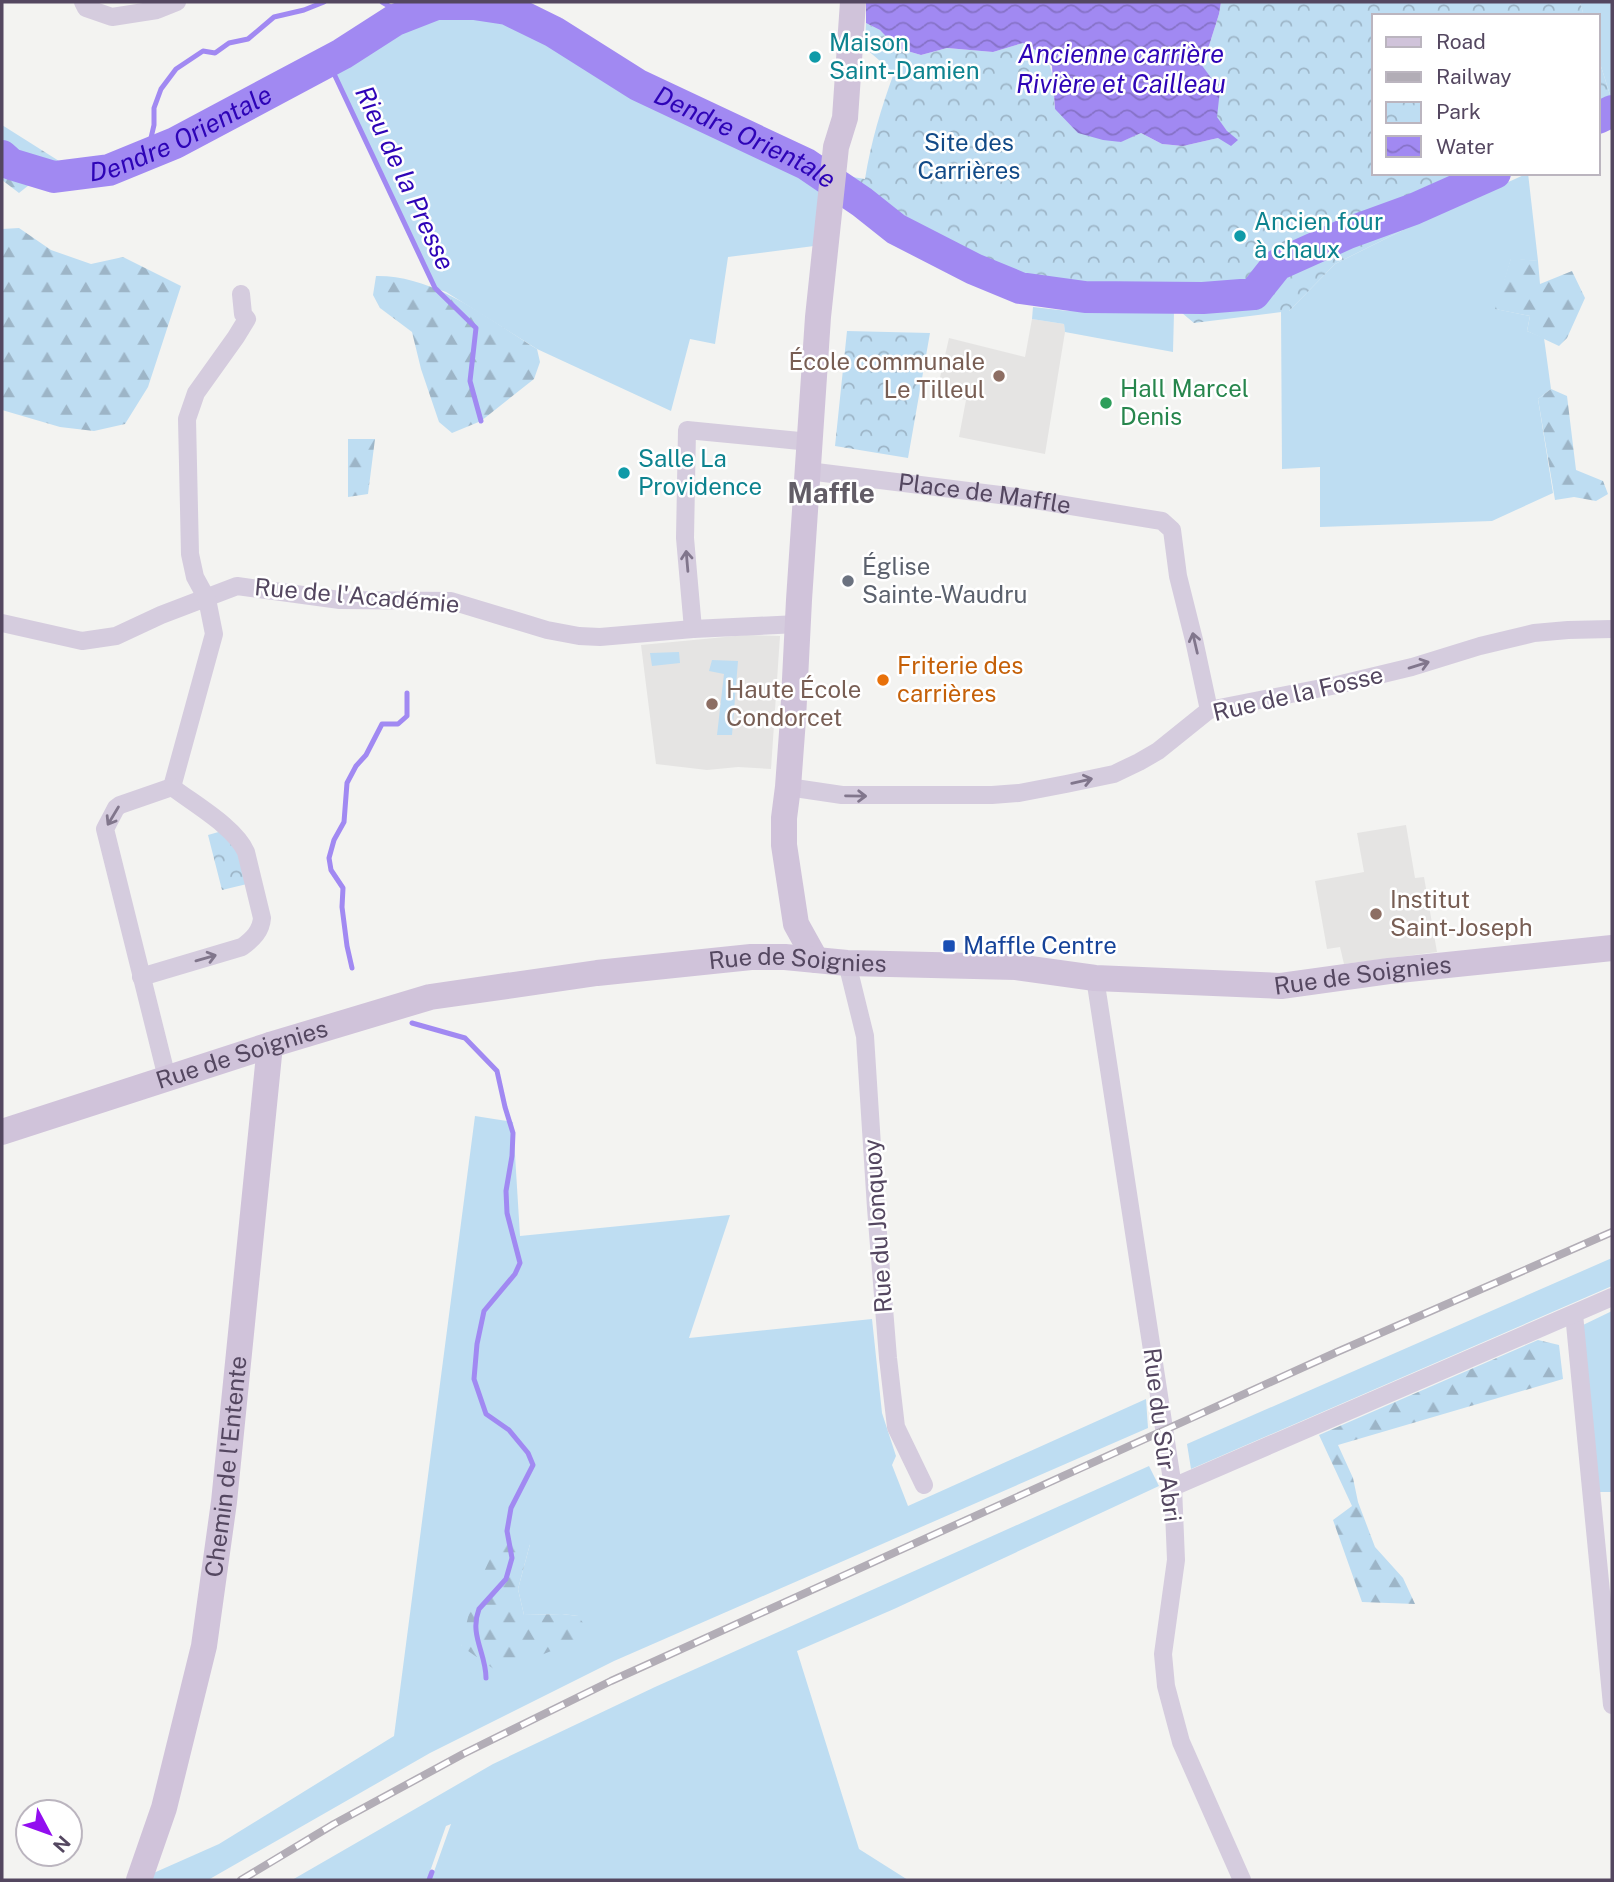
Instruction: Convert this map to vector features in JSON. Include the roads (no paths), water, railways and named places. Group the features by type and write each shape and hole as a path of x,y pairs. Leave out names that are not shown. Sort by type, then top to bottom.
{"street":[{"path":"83,2 86,8 112,17 157,10 177,2"},
{"path":"816,960 796,925 784,845 784,818 817,330 836,147 845,118 853,2"},
{"path":"172,787 214,634 207,599 195,577 190,554 187,419 196,393 247,319 243,314 241,294"},
{"path":"693,629 685,538 687,430 810,442"},
{"name":"Place de Maffle","path":"807,471 1016,496 1162,522 1172,530 1178,576 1209,710"},
{"name":"Rue de l'Académie","path":"2,623 82,641 116,636 161,615 237,586 340,600 451,601 579,636 798,625"},
{"name":"Rue de la Fosse","path":"788,788 842,795 979,796 1066,785 1114,774 1139,762 1158,751 1209,710 1337,685 1534,633 1612,629"},
{"path":"141,977 242,947 254,937 262,925 243,845 233,832 172,787"},
{"path":"167,1078 105,829 116,808 172,787"},
{"path":"785,957 796,925"},
{"name":"Rue de Soignies","path":"2,1132 270,1045 430,997 597,973 751,957 785,957 847,963 1016,967 1095,978 1281,986 1389,971 1612,948"},
{"name":"Rue du Jonquoy","path":"847,963 865,1036 877,1222 895,1427 923,1485"},
{"name":"Rue du Sûr Abri","path":"1095,978 1173,1487 1176,1560 1163,1654 1166,1686 1181,1742 1242,1880"},
{"name":"Chemin de l'Entente","path":"134,1879 164,1808 204,1646 224,1502 270,1045"},
{"path":"1173,1487 1612,1297"},
{"path":"1574,1314 1612,1705"}],"water":[{"name":"Ancienne carrière Rivière et Cailleau","path":"866,2 1221,2 1207,52 1198,60 1220,90 1217,117 1238,140 1231,146 1218,138 1183,146 1162,144 1141,133 1121,142 1078,133 1055,109 1052,66 1037,51 1023,43 993,52 947,48 921,55 897,48 880,30 866,23"}],"waterway":[{"path":"147,155 154,125 154,108 161,89 176,69 203,51 215,53 229,43 248,39 274,17 324,2"},
{"path":"382,2 406,16"},
{"name":"Dendre Orientale","path":"2,156 11,164 54,177 109,170 175,143 342,54 395,20 436,4 474,4 507,9 554,32 638,85 806,164 896,229 974,269 1020,288 1085,297 1203,298 1254,294 1277,265 1490,175"},
{"name":"Rieu de la Presse","path":"328,61 435,288 476,328 470,381 481,421"},
{"name":"Dendre Orientale","path":"1600,117 1612,111"},
{"name":"Rieu de la Presse","path":"352,968 342,907 343,888 331,870 329,858 334,840 344,822 347,783 382,724 398,724 407,716 407,693"},
{"name":"Rieu de la Presse","path":"412,1023 465,1038 497,1071 513,1133 506,1191 507,1213 520,1263 515,1274 484,1311 477,1344 474,1379 486,1414 509,1430 528,1453 533,1465 511,1508 507,1531 512,1558 506,1579 479,1609 476,1618 486,1678"},
{"name":"Rieu de la Presse","path":"429,1880 432,1872"}],"railway":[{"path":"241,1880 334,1824 463,1754 611,1681 1337,1352 1612,1232"}],"place":[{"name":"Maison Saint-Damien","path":"815,57"},
{"name":"Ancien four à chaux","path":"1240,236"},
{"name":"École communale Le Tilleul","path":"999,376"},
{"name":"Hall Marcel Denis","path":"1106,403"},
{"name":"Salle La Providence","path":"624,473"},
{"name":"Église Sainte-Waudru","path":"848,581"},
{"name":"Friterie des carrières","path":"883,680"},
{"name":"Haute École Condorcet","path":"712,704"},
{"name":"Institut Saint-Joseph","path":"1376,914"},
{"name":"Maffle Centre","path":"949,946"}],"district":[{"name":"Maffle","path":"831,493"}],"park label":[{"name":"Site des Carrières","path":"969,157"}]}
